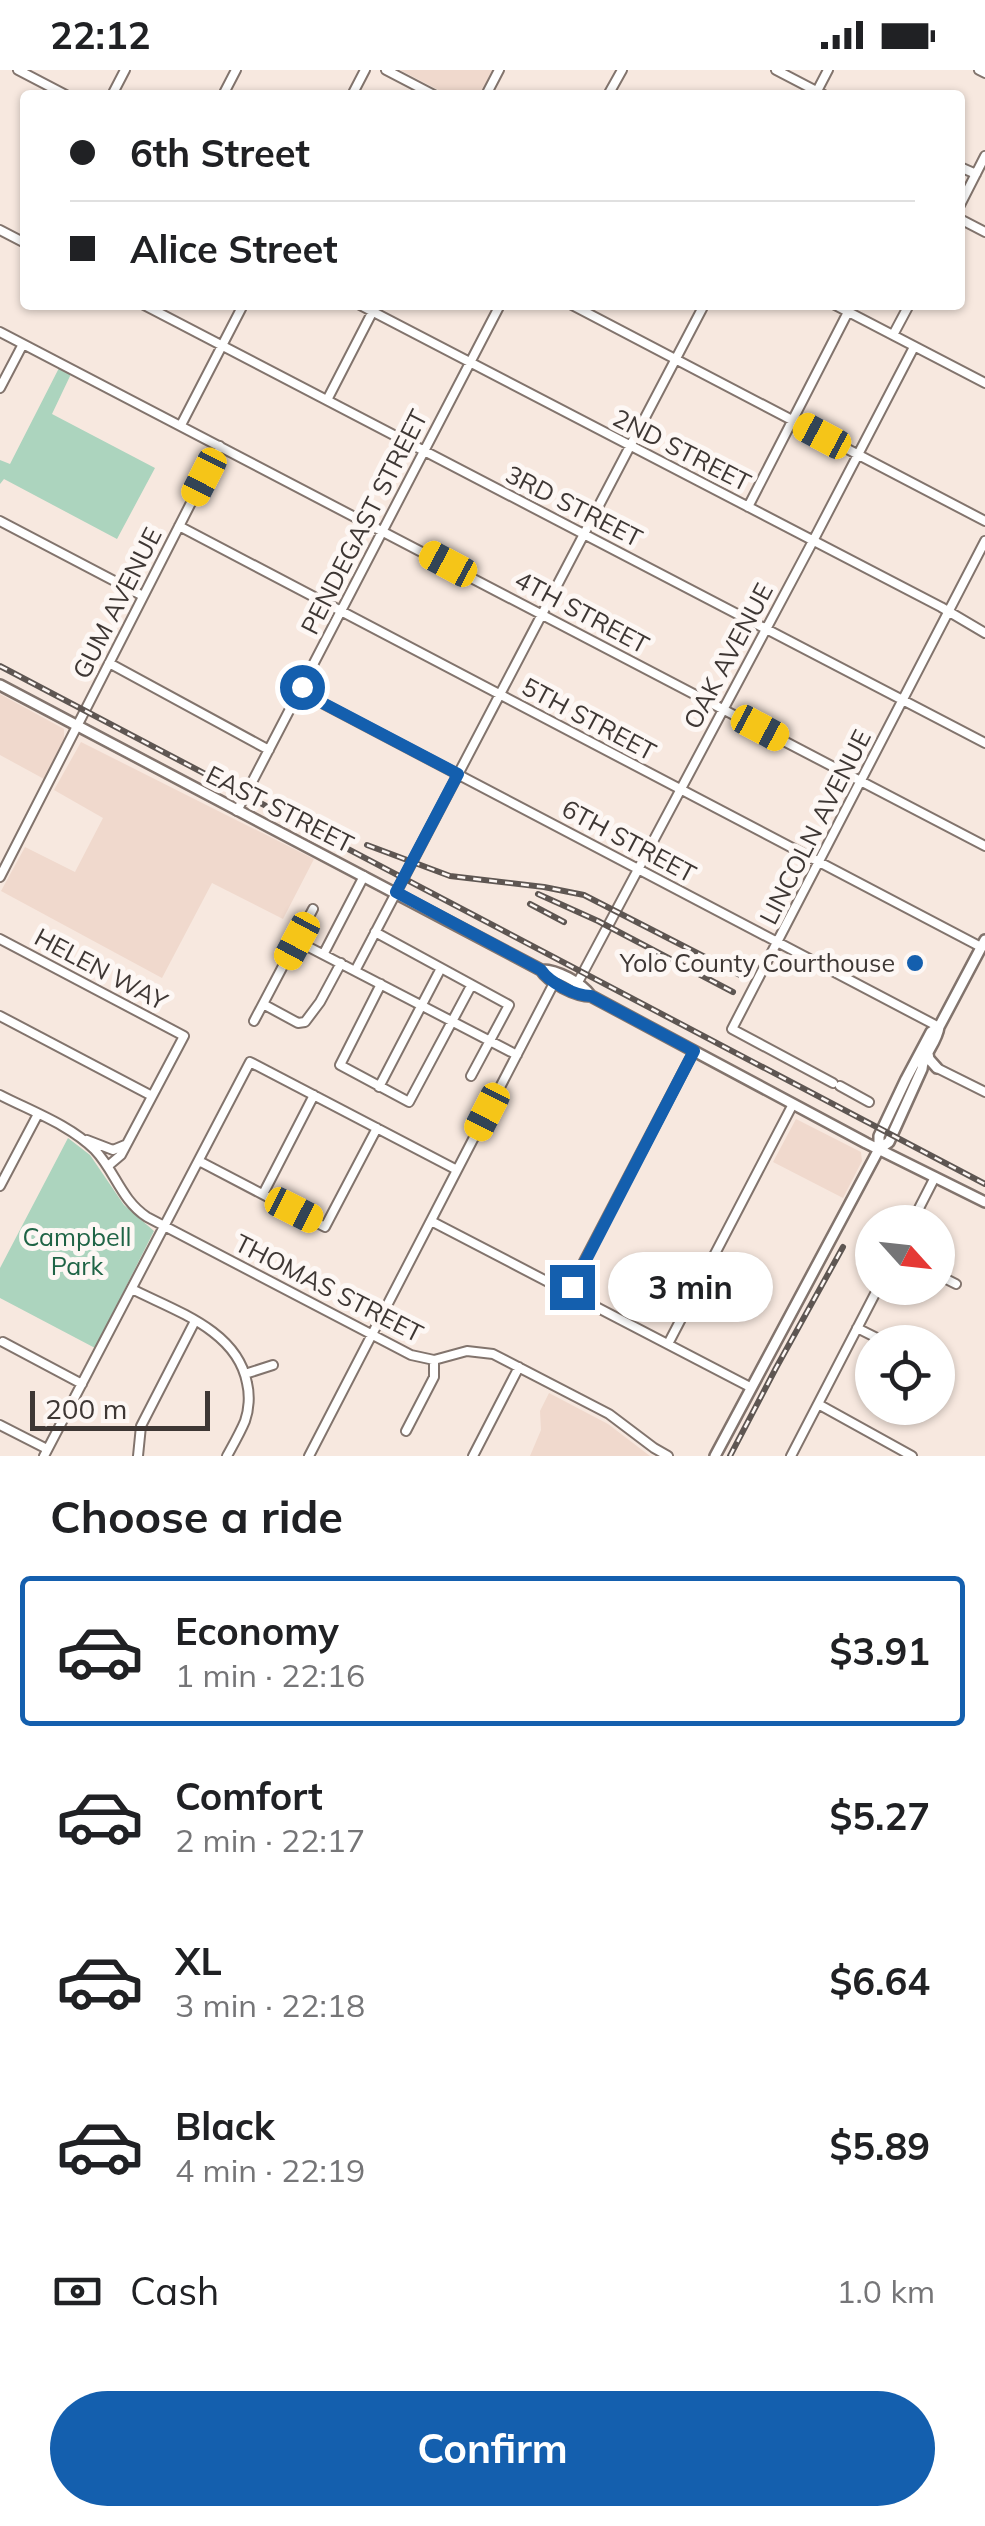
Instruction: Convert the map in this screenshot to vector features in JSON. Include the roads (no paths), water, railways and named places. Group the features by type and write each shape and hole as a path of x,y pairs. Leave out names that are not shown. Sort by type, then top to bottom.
{"main road":[{"name":"EAST STREET","path":"0,685 396,892 541,970 555,982 591,996"},
{"path":"715,1456 879,1150 889,1142 922,1064 983,943"},
{"name":"EAST STREET","path":"541,970 549,969 586,989 591,996 879,1150 985,1202"},
{"path":"879,1150 878,1136 931,1032 940,1026"},
{"path":"928,1054 937,1068"},
{"path":"922,1069 937,1068"}],"street":[{"path":"18,70 56,90"},
{"path":"386,70 424,90"},
{"path":"776,70 811,90"},
{"path":"965,195 985,156"},
{"path":"965,168 976,174"},
{"name":"3RD STREET","path":"154,310 985,742"},
{"path":"181,426 240,310"},
{"path":"327,400 374,310"},
{"name":"2ND STREET","path":"379,310 985,633"},
{"name":"PENDEGAST STREET","path":"238,811 497,310"},
{"path":"584,310 985,521"},
{"path":"355,971 701,310"},
{"path":"844,310 985,383"},
{"path":"893,336 906,310"},
{"path":"748,507 848,312"},
{"name":"4TH STREET","path":"0,332 985,846"},
{"path":"0,388 23,344"},
{"name":"OAK AVENUE","path":"576,984 914,346"},
{"name":"GUM AVENUE","path":"2,871 220,446"},
{"path":"0,521 143,596"},
{"name":"5TH STREET","path":"179,526 819,862 983,943"},
{"name":"LINCOLN AVENUE","path":"868,1102 732,1028 985,542"},
{"path":"109,662 269,750"},
{"name":"6TH STREET","path":"300,691 940,1026"},
{"path":"324,953 364,876"},
{"path":"254,1021 313,909"},
{"path":"375,932 509,1006 471,1076"},
{"name":"HELEN WAY","path":"0,939 184,1036 152,1096"},
{"path":"297,941 517,1055"},
{"path":"263,1004 298,1023 305,1022 341,963"},
{"path":"379,1087 440,970"},
{"path":"309,1456 555,982"},
{"path":"380,984 340,1062 409,1102 471,986"},
{"path":"0,1016 152,1096 121,1155 108,1166"},
{"path":"568,1292 694,1051"},
{"path":"0,1424 46,1453 250,1062 457,1170"},
{"path":"937,1068 985,1092"},
{"name":"THOMAS STREET","path":"0,1095 79,1137 108,1166 133,1206 165,1226 411,1355 434,1360 476,1351 493,1354 609,1414 668,1456"},
{"path":"263,1194 314,1095"},
{"path":"668,1344 794,1104"},
{"path":"0,1186 38,1114"},
{"path":"199,1161 325,1227 377,1128"},
{"path":"79,1137 113,1150 128,1142"},
{"path":"921,1205 935,1177"},
{"path":"431,1221 750,1386"},
{"path":"132,1288 215,1332 233,1348 245,1374 248,1410 227,1456"},
{"path":"138,1456 141,1426 195,1321"},
{"path":"791,1456 855,1332"},
{"path":"3,1342 82,1384"},
{"path":"406,1431 434,1377 434,1360"},
{"path":"245,1374 273,1365"},
{"path":"473,1456 519,1366"},
{"path":"818,1404 912,1456"}],"railway":[{"path":"0,666 985,1184"},
{"path":"367,845 450,876 584,895 742,976"},
{"path":"538,894 733,992"},
{"path":"530,904 564,922"},
{"path":"730,1456 843,1247"}],"place":[{"name":"Yolo County Courthouse","path":"915,963"}],"park label":[{"name":"Campbell Park","path":"77,1252"}]}
